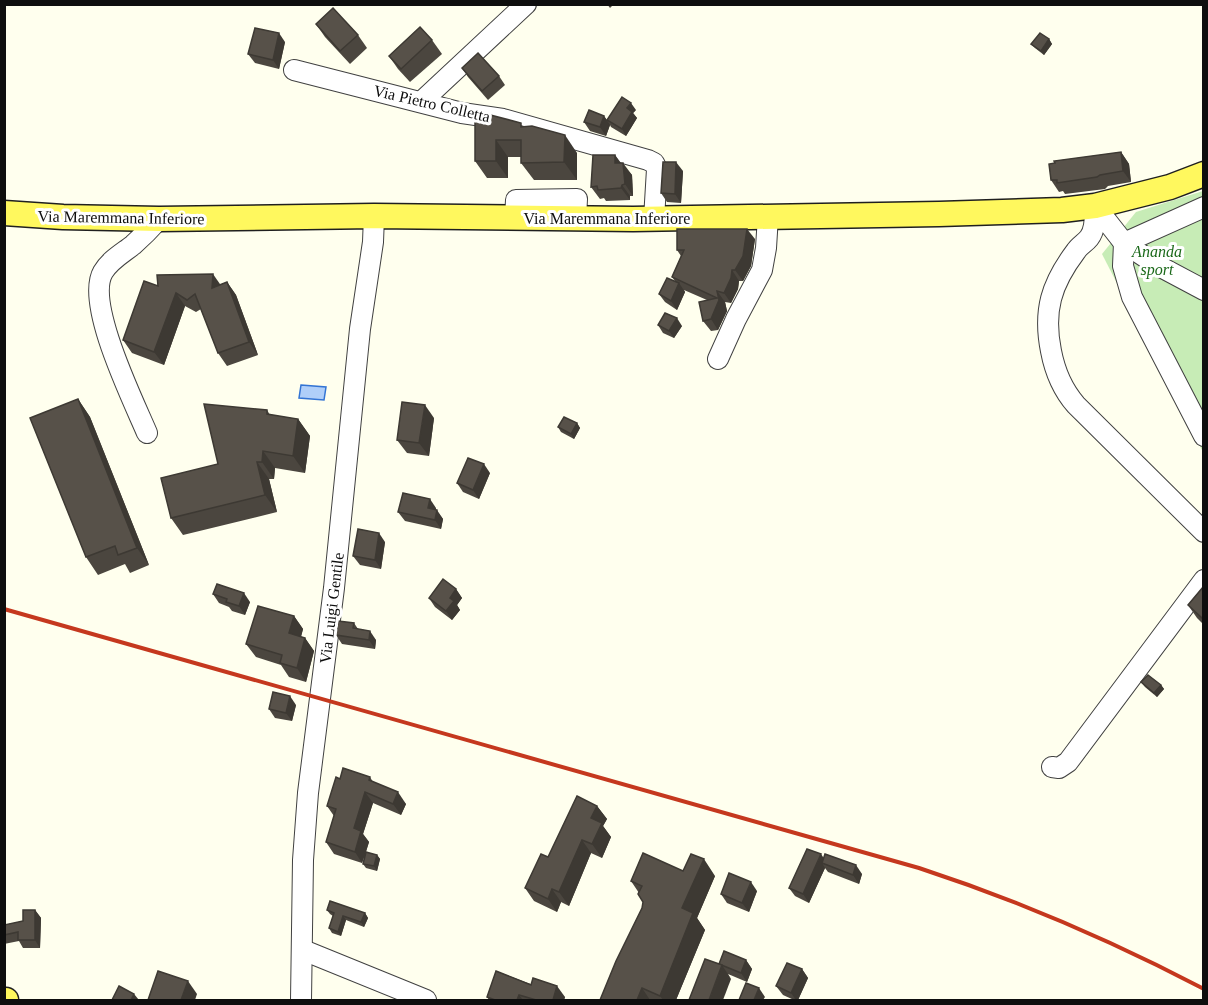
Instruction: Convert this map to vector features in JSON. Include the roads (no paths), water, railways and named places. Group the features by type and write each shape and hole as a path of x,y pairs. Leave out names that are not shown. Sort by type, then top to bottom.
{"main road":[{"name":"Via Maremmana Inferiore","path":"4,213 159,219 374,216 654,219 1062,210 1095,206 1170,187 1203,174"}],"street":[{"path":"421,102 526,4"},
{"name":"Via Pietro Colletta","path":"294,70 462,113 503,119 648,160 657,169 654,219"},
{"path":"1095,206 1124,243 1151,262 1203,290"},
{"path":"1095,206 1094,224 1090,237 1077,249 1066,265 1050,298 1047,330 1056,371 1062,385 1076,405 1203,532"},
{"path":"1124,243 1203,207"},
{"name":"Via Luigi Gentile","path":"301,1000 303,860 308,793 330,623 360,330 373,242 374,216"},
{"path":"718,359 762,270 768,216"},
{"path":"147,433 106,330 98,291 101,277 110,264 137,242 159,219"},
{"path":"1124,243 1123,266 1129,290 1203,436"},
{"path":"1052,767 1059,768 1068,762 1203,580"},
{"path":"303,950 426,1000"}],"water":[{"path":"301,385 326,387 324,400 299,398"}],"railway":[{"path":"4,609 919,868 1064,922 1204,989"}],"park label":[{"name":"Ananda sport","path":"1157,260"}]}
